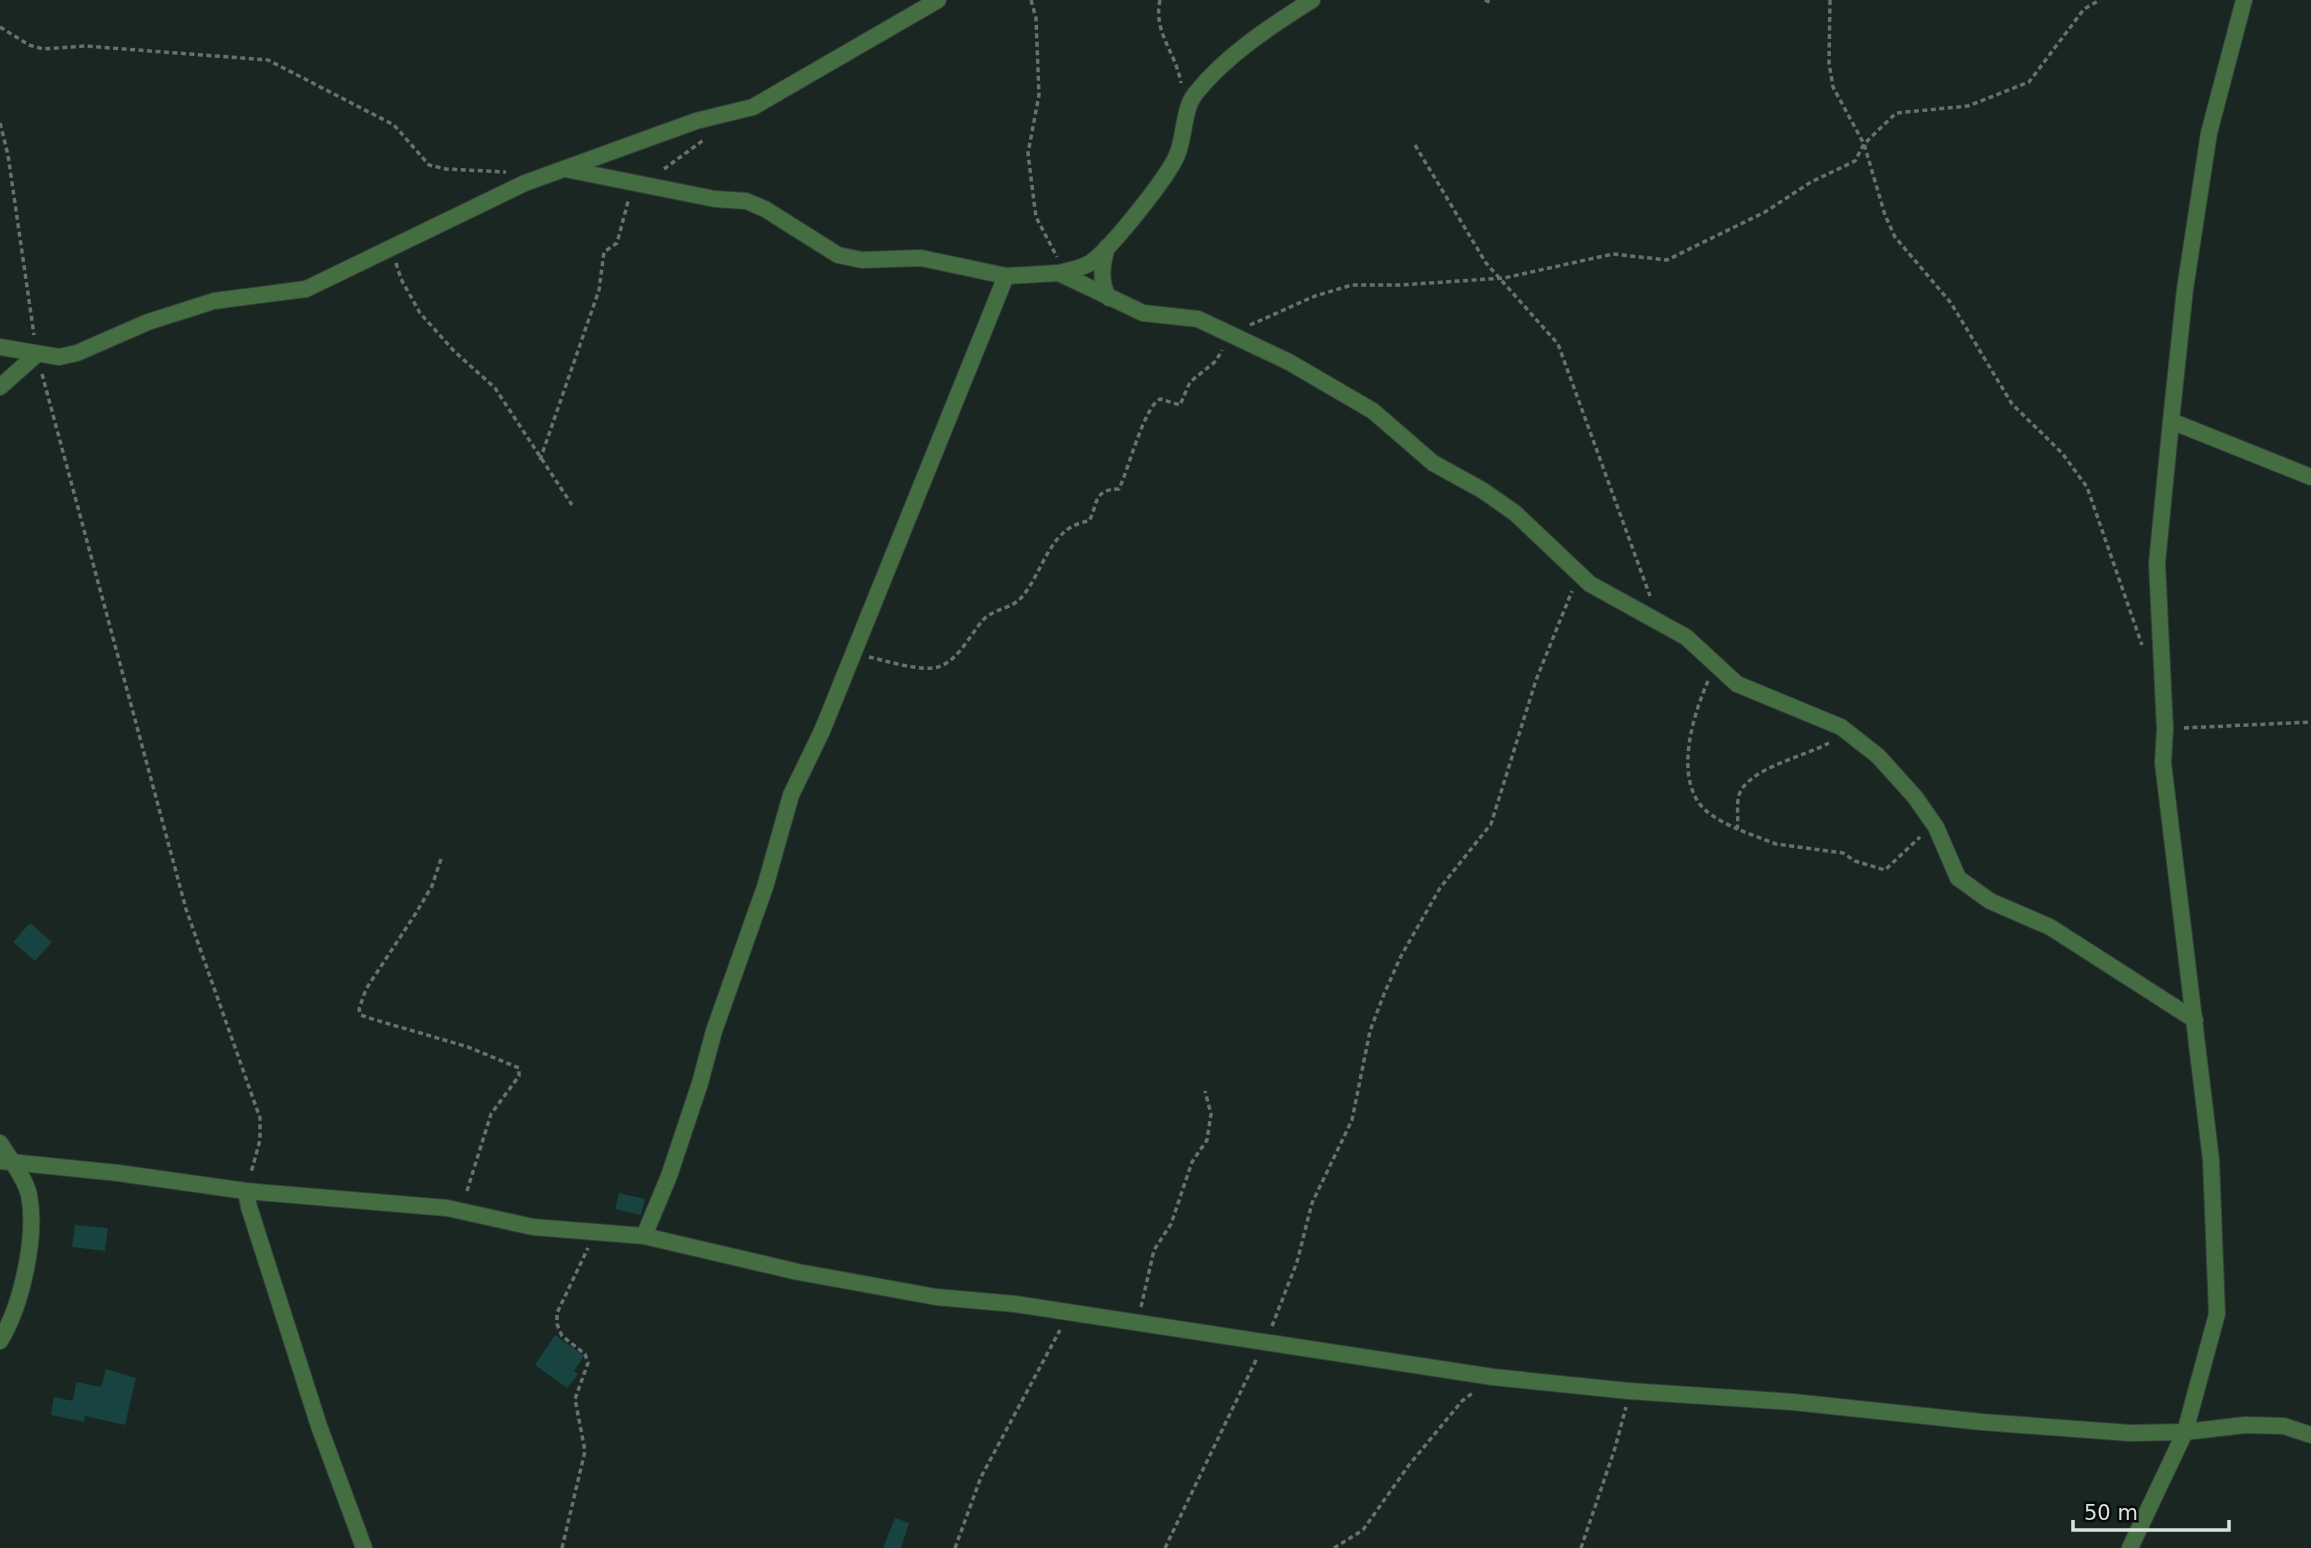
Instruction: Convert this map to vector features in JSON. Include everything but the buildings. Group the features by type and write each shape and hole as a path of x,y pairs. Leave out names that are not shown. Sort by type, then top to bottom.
{"street":[{"path":"0,347 59,357 77,353 148,322 214,301 306,289 541,178 696,121 753,107 938,0"},
{"path":"565,169 715,199 754,204 838,255 862,260 921,258 1006,276 1059,273 1090,263 1169,169 1180,146 1190,104 1206,82 1267,26 1312,0"},
{"path":"2130,1548 2185,1432 2217,1314 2211,1160 2163,763 2165,729 2157,563 2185,289 2210,133 2244,0"},
{"path":"1107,245 1103,263 1103,288 1109,298"},
{"path":"1059,273 1143,313 1198,319 1289,362 1373,411 1433,463 1482,490 1515,513 1579,574 1611,597 1686,637 1737,684 1841,727 1878,756 1915,797 1934,824 1958,878 1976,892 2050,927 2195,1020"},
{"path":"644,1237 669,1176 700,1083 714,1031 765,887 791,795 822,731 1006,276"},
{"path":"0,387 37,355"},
{"path":"2171,421 2311,477"},
{"path":"0,1143 6,1162 29,1192 31,1220 19,1299 0,1341"},
{"path":"6,1162 118,1173 246,1191 447,1208 595,1234 644,1237 798,1272 936,1297 1067,1312 1493,1377 2130,1433 2284,1426 2311,1435"},
{"path":"246,1191 249,1208 319,1426 364,1548"}],"path":[{"path":"1031,0 1036,18 1039,95 1028,153 1036,217 1057,256 1059,273"},
{"path":"1160,0 1156,18 1190,104"},
{"path":"1485,0 1491,3"},
{"path":"1830,0 1829,63 1833,87 1864,144 1885,215 1895,237 1951,303 2011,404 2062,453 2087,487 2142,647"},
{"path":"853,653 930,668 945,664 983,620 1000,607 1019,599 1053,543 1072,526 1089,521 1097,497 1110,489 1119,489 1130,467 1150,406 1160,398 1180,405 1190,382 1216,361 1231,335 1275,312 1352,285 1400,285 1504,278 1613,254 1667,260 1765,212 1811,182 1855,161 1864,144 1896,113 1968,106 2029,82 2084,9 2100,0"},
{"path":"0,27 29,45 43,49 97,47 268,60 394,125 429,165 541,178"},
{"path":"540,460 599,290 604,252 617,243 629,197 643,183 708,136 728,114"},
{"path":"0,123 8,155 37,355 186,909 260,1118 260,1140 246,1191"},
{"path":"1415,145 1486,263 1558,344 1659,621"},
{"path":"392,248 401,279 420,313 454,351 495,388 572,505"},
{"path":"1165,1548 1265,1341 1297,1262 1312,1203 1352,1120 1370,1031 1401,956 1440,888 1491,824 1536,680 1579,574"},
{"path":"1718,668 1707,683 1690,742 1688,766 1696,799 1708,812 1737,829 1776,844 1843,853 1855,862 1885,870 1895,865 1934,824"},
{"path":"2165,729 2311,722"},
{"path":"1737,829 1738,796 1746,784 1776,765 1830,742 1841,727"},
{"path":"441,859 432,886 383,967 366,989 359,1009 369,1018 468,1047 519,1068 519,1076 491,1114 460,1212"},
{"path":"1140,1323 1141,1305 1154,1250 1171,1224 1192,1162 1207,1140 1211,1114 1205,1091"},
{"path":"562,1548 579,1487 585,1451 575,1399 588,1363 585,1354 562,1336 557,1324 558,1313 566,1288 595,1234"},
{"path":"955,1548 981,1477 1046,1360 1067,1312"},
{"path":"1334,1548 1363,1530 1409,1465 1462,1401 1493,1377"},
{"path":"1581,1548 1615,1448 1629,1391"}]}
